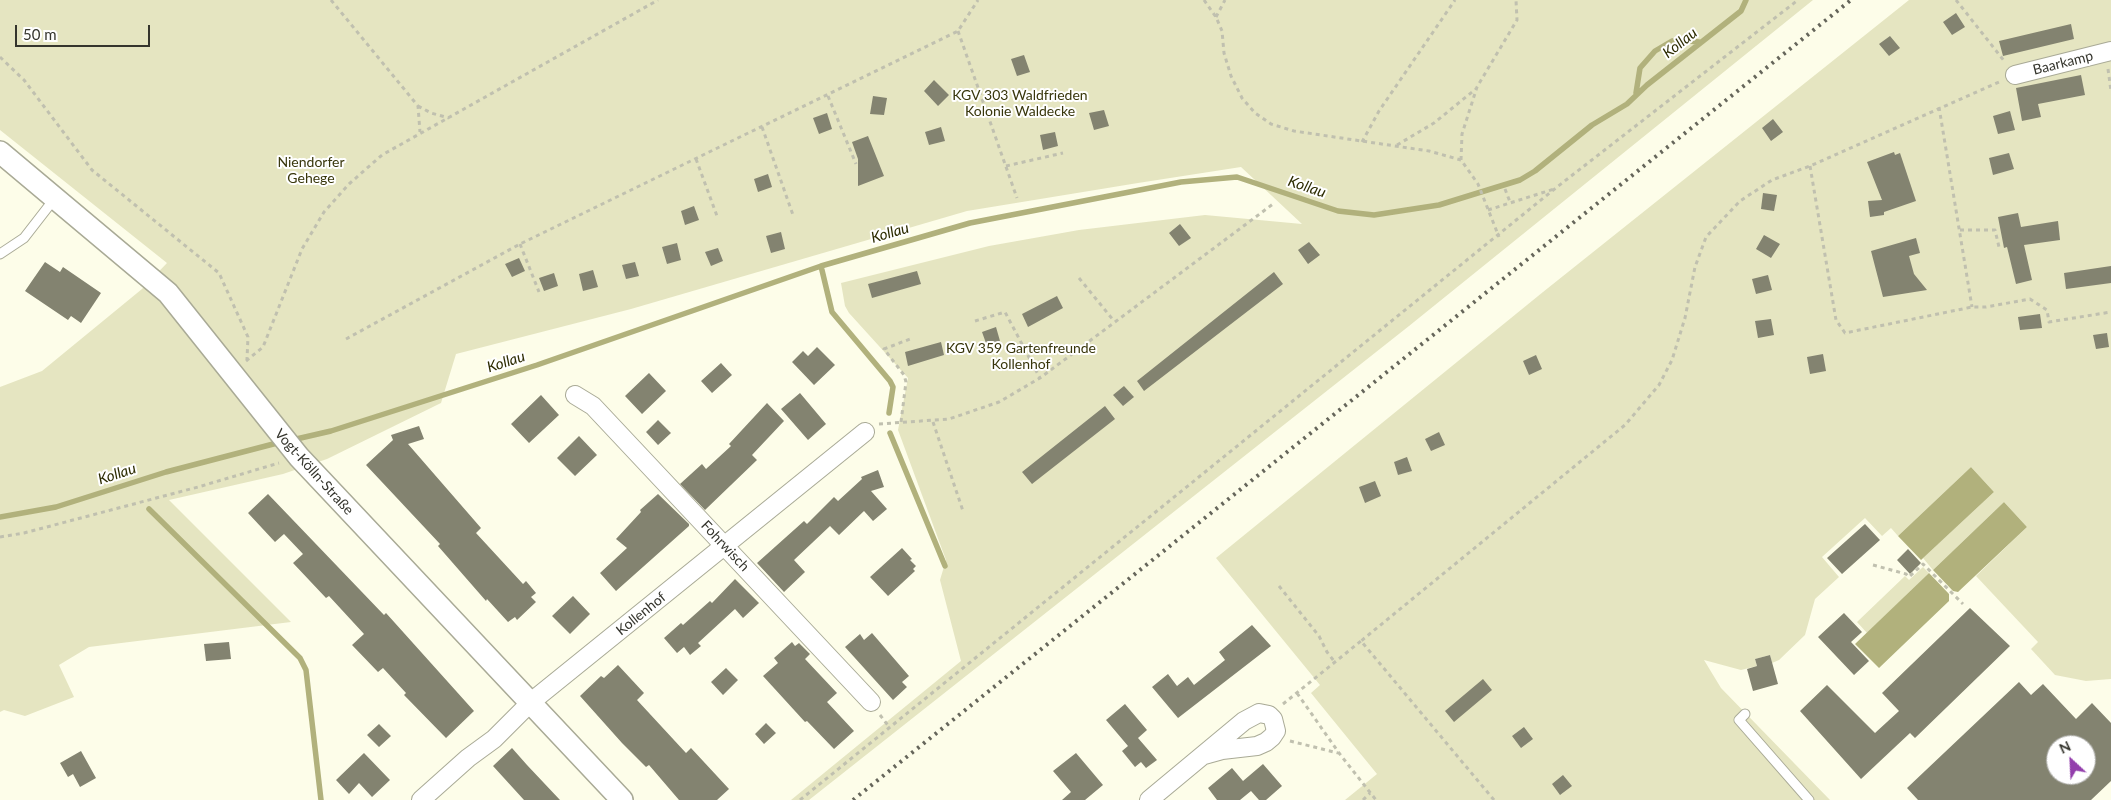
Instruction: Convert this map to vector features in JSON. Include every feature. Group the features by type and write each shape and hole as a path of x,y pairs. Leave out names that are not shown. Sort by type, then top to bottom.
{"street":[{"name":"Baarkamp","path":"2016,75 2111,51"},
{"name":"Vogt-Kölln-Straße","path":"0,152 168,293 296,454 622,800"},
{"name":"Fohrwisch","path":"575,394 593,406 872,702"},
{"name":"Kollenhof","path":"420,800 468,758 494,739 531,702 726,547 866,432"},
{"path":"1149,800 1244,721 1259,713 1269,715 1275,724 1272,737 1257,746 1222,750 1204,755"}],"lane":[{"path":"0,254 24,238 55,198"},
{"path":"1745,714 1739,720 1809,800"}],"path":[{"path":"331,0 418,106 431,113 449,118"},
{"path":"233,375 247,359 263,347 302,249 324,212 349,184 382,155 420,132 449,118 658,0"},
{"path":"346,339 520,244 828,96 958,31 978,0"},
{"path":"1204,0 1216,17 1222,31 1224,53 1231,76 1242,98 1255,113 1271,124 1294,131 1429,151 1460,160 1478,184 1499,237"},
{"path":"1216,17 1225,0"},
{"path":"1362,142 1379,111 1455,0"},
{"path":"1460,160 1462,134 1477,87 1516,20 1516,0"},
{"path":"800,800 1499,237 1557,187 1798,0"},
{"path":"1269,715 1625,425 1659,385 1672,360 1685,318 1695,267 1706,237 1740,201 1772,180 1810,166 2016,75 1956,0"},
{"path":"958,31 1017,198"},
{"path":"0,57 24,80 92,170 219,273 248,337 247,359"},
{"path":"1397,146 1434,123 1462,102 1477,87"},
{"path":"828,96 856,164"},
{"path":"418,106 420,132"},
{"path":"1939,108 1972,307"},
{"path":"762,127 792,215"},
{"path":"1006,166 1063,153"},
{"path":"696,159 717,216"},
{"path":"1810,166 1836,320 1846,333 1972,307 2030,299 2047,310 2049,322 2111,312"},
{"path":"1488,210 1557,187"},
{"path":"1505,189 1510,202"},
{"path":"866,432 883,423 932,422 970,413 1000,402 1040,378 1114,321 1243,229 1273,204"},
{"path":"1960,230 1995,230 1999,247"},
{"path":"520,244 539,292"},
{"path":"1079,278 1114,321"},
{"path":"975,320 1005,312 1040,378"},
{"path":"901,422 906,382 904,375 884,349 910,339"},
{"path":"932,422 963,511"},
{"path":"0,537 24,533 198,487 296,454"},
{"path":"1873,565 1906,574 1909,577 1923,564 1963,604"},
{"path":"1279,586 1319,636 1334,661"},
{"path":"1361,641 1494,800"},
{"path":"1297,693 1339,753 1376,800"},
{"path":"1272,737 1339,753"},
{"path":"1363,800 1370,793"}],"green space":[{"path":"0,0 1813,0 1409,326 809,800 791,800 961,661 940,580 946,560 898,430 908,378 849,313 845,306 841,283 989,246 1079,230 1205,215 1302,224 1241,167 967,211 631,309 456,354 441,403 327,459 283,474 169,500 291,622 89,647 59,665 74,697 25,716 4,710 0,712 0,387 42,371 142,289 167,263 0,130"},
{"path":"1909,0 2111,0 2111,679 2086,681 2055,675 2031,649 2038,642 1976,576 2027,527 2004,502 1933,570 1923,558 1994,492 1971,467 1898,536 1891,528 1882,536 1865,518 1822,557 1839,577 1815,599 1805,635 1779,660 1772,663 1770,655 1755,659 1757,666 1741,670 1704,660 1721,688 1830,800 1345,800 1377,774 1311,693 1320,685 1216,558 1543,292"},
{"path":"1923,567 1929,573 1867,633 1857,622 1905,576 1909,580"}],"shaded area":[{"path":"1971,467 1994,492 1921,560 1898,536"},
{"path":"2004,502 2027,527 1958,592 1953,591 1933,570"},
{"path":"1929,573 1949,594 1949,601 1879,668 1855,644"}],"building":[{"path":"1956,13 1965,27 1952,35 1943,22"},
{"path":"2071,24 2074,39 2003,56 1999,41"},
{"path":"1890,36 1900,48 1889,56 1879,44"},
{"path":"1024,55 1030,72 1017,76 1011,59"},
{"path":"2081,75 2085,95 2038,104 2041,117 2022,121 2016,88"},
{"path":"934,80 949,95 938,106 924,91"},
{"path":"873,96 887,98 884,115 870,114"},
{"path":"1104,110 1109,126 1094,130 1089,113"},
{"path":"2010,111 2015,130 1998,134 1993,116"},
{"path":"827,113 832,129 819,134 813,118"},
{"path":"1773,119 1783,132 1771,141 1762,128"},
{"path":"941,127 945,141 929,145 925,132"},
{"path":"1055,132 1058,146 1043,150 1040,135"},
{"path":"868,136 884,176 858,186 858,159 852,142"},
{"path":"1894,152 1895,155 1900,153 1916,201 1884,212 1884,215 1870,217 1868,201 1882,200 1867,162"},
{"path":"2009,153 2014,169 1993,175 1989,158"},
{"path":"768,174 772,187 758,192 754,179"},
{"path":"1763,193 1777,195 1774,211 1761,209"},
{"path":"694,206 699,220 685,225 681,211"},
{"path":"2018,213 2021,227 2058,221 2060,240 2024,245 2032,280 2016,284 2007,247 2004,248 1998,217"},
{"path":"1180,224 1191,238 1179,246 1169,233"},
{"path":"781,232 785,249 771,253 766,236"},
{"path":"1764,235 1780,244 1771,258 1756,249"},
{"path":"1916,238 1920,253 1909,256 1914,274 1927,290 1883,297 1871,251"},
{"path":"1309,242 1320,255 1308,264 1298,250"},
{"path":"677,243 681,260 667,264 662,247"},
{"path":"718,248 723,261 711,266 705,252"},
{"path":"519,258 525,271 512,277 505,264"},
{"path":"45,262 60,272 63,267 101,293 81,323 71,316 68,320 25,291"},
{"path":"635,262 639,276 626,279 622,265"},
{"path":"2111,266 2111,283 2066,289 2064,273"},
{"path":"593,270 598,287 583,291 579,274"},
{"path":"917,271 921,284 872,298 868,284"},
{"path":"1274,272 1283,284 1144,391 1137,381"},
{"path":"554,273 558,286 544,291 539,278"},
{"path":"1768,275 1772,290 1756,294 1752,279"},
{"path":"1057,296 1063,308 1028,327 1022,314"},
{"path":"2040,314 2042,328 2020,330 2018,317"},
{"path":"1771,319 1774,335 1758,338 1755,321"},
{"path":"996,327 1000,341 987,346 982,332"},
{"path":"2107,333 2109,347 2096,349 2093,335"},
{"path":"941,342 944,355 908,366 905,352"},
{"path":"817,347 835,365 814,385 792,362 803,351 808,356"},
{"path":"1823,354 1826,371 1810,374 1807,357"},
{"path":"1536,355 1542,369 1529,375 1523,361"},
{"path":"721,363 732,375 712,393 701,381"},
{"path":"649,373 666,391 642,414 625,396"},
{"path":"1124,386 1134,397 1123,406 1113,395"},
{"path":"800,393 826,424 808,440 781,409"},
{"path":"541,395 559,415 529,443 511,424"},
{"path":"767,403 784,421 752,455 757,460 705,510 680,484 702,464 706,469 731,446 729,444"},
{"path":"1105,406 1115,419 1032,484 1022,472"},
{"path":"658,420 671,433 658,445 646,432"},
{"path":"419,426 424,439 408,444 481,528 476,533 523,584 526,581 536,593 531,597 536,602 517,620 515,617 508,622 487,599 486,601 438,546 440,544 366,465 393,440 391,435"},
{"path":"1439,432 1445,445 1431,451 1425,439"},
{"path":"579,436 597,455 575,476 557,458"},
{"path":"1407,457 1412,471 1398,475 1394,462"},
{"path":"878,470 884,487 871,491 887,509 873,521 864,511 839,535 830,526 794,560 805,572 784,592 757,563 804,521 807,524 834,497 838,501 862,479 861,477"},
{"path":"1375,481 1381,496 1365,503 1359,487"},
{"path":"268,494 384,615 386,613 474,711 446,738 404,695 406,693 383,668 378,672 352,645 364,634 329,596 326,598 293,563 303,554 284,534 275,542 248,513"},
{"path":"658,494 689,526 616,591 600,573 627,548 616,539 641,512 640,510"},
{"path":"1865,524 1880,540 1842,574 1827,558"},
{"path":"902,548 916,566 913,569 915,571 888,596 870,577"},
{"path":"1908,549 1921,563 1910,574 1897,560"},
{"path":"735,579 759,603 743,618 735,609 698,643 701,646 690,655 684,647 677,653 664,638 681,623 683,625 710,601 712,603"},
{"path":"573,596 590,614 570,634 552,616"},
{"path":"1970,608 2010,646 1915,738 1910,733 1861,779 1800,711 1827,685 1875,733 1899,711 1882,693"},
{"path":"1844,613 1862,632 1851,642 1869,661 1854,675 1818,637"},
{"path":"1252,625 1271,646 1178,718 1152,687 1168,674 1177,686 1188,677 1194,685 1225,660 1219,652"},
{"path":"872,633 909,676 902,682 907,687 893,700 845,647 860,634 864,640"},
{"path":"229,642 231,659 206,661 204,644"},
{"path":"792,642 795,646 799,643 810,654 805,659 837,693 827,702 854,731 834,749 807,721 805,722 763,676 778,663 774,658"},
{"path":"1770,655 1778,684 1753,691 1747,669 1757,666 1755,659"},
{"path":"618,665 644,693 637,700 686,753 691,748 729,789 717,800 679,800 649,765 646,767 622,743 580,696 601,676 604,678"},
{"path":"726,668 738,680 723,695 711,682"},
{"path":"1483,679 1492,690 1454,722 1445,711"},
{"path":"2019,682 2031,695 2043,684 2076,719 2092,703 2111,723 2111,781 2091,800 1918,800 1907,788"},
{"path":"1125,704 1147,730 1138,738 1157,760 1146,768 1141,762 1135,767 1122,751 1128,746 1106,720"},
{"path":"766,723 776,733 764,744 755,734"},
{"path":"379,724 391,736 379,747 367,735"},
{"path":"1524,727 1533,739 1521,748 1512,736"},
{"path":"512,748 560,800 524,800 493,766"},
{"path":"81,751 96,778 80,787 73,774 68,777 60,763"},
{"path":"364,753 390,780 372,797 359,783 349,794 336,780"},
{"path":"1076,753 1103,785 1085,800 1062,800 1071,792 1053,771"},
{"path":"1263,764 1282,786 1266,800 1259,800 1251,791 1240,800 1217,800 1208,788 1232,768 1243,781"},
{"path":"1563,775 1572,786 1560,795 1552,784"}],"waterway":[{"name":"Kollau","path":"292,440 331,431 537,365 821,266 970,223 1181,182 1237,177 1338,211 1374,215 1439,205 1520,180 1535,171 1592,125 1627,104 1647,85 1741,11 1746,0"},
{"path":"1636,93 1640,68 1655,51 1672,41 1699,42"},
{"path":"821,266 832,312 893,387 889,413"},
{"path":"890,433 945,566"},
{"name":"Kollau","path":"0,517 56,507 166,472 281,442"},
{"path":"149,509 300,658 306,670 321,800"}],"railway":[{"path":"853,800 1851,0"}],"park label":[{"name":"KGV 303 Waldfrieden Kolonie Waldecke","path":"1020,104"},
{"name":"Niendorfer Gehege","path":"311,170"},
{"name":"KGV 359 Gartenfreunde Kollenhof","path":"1021,356"}]}
